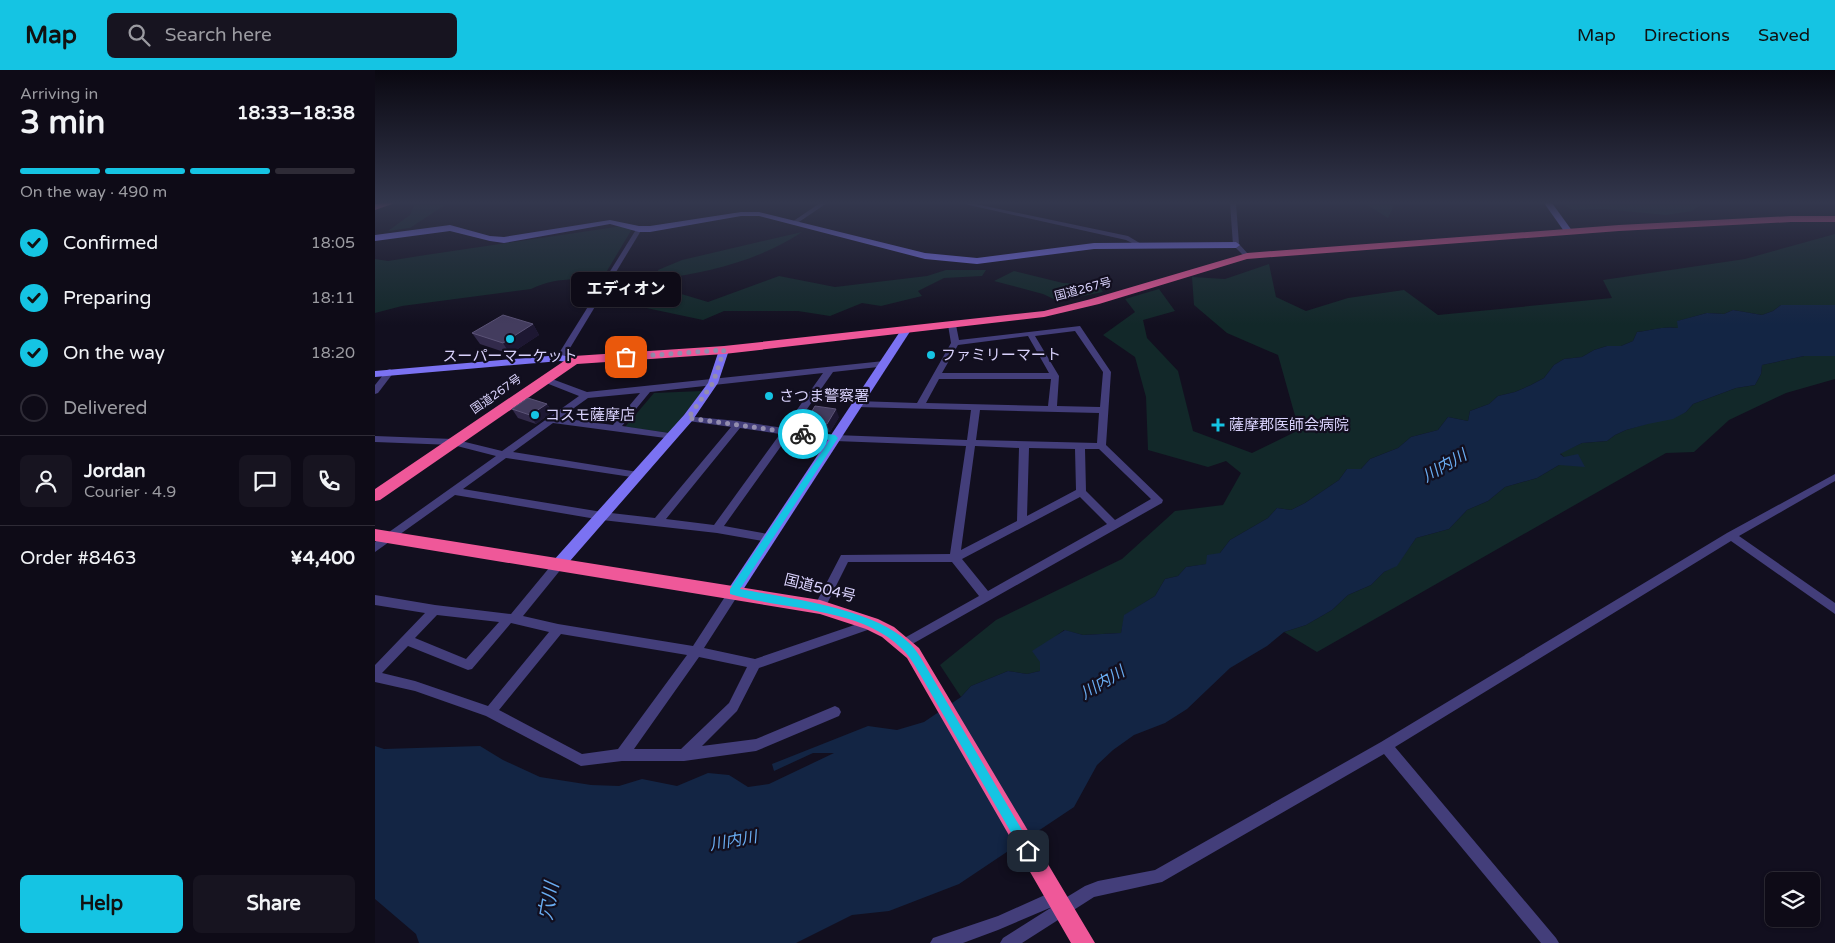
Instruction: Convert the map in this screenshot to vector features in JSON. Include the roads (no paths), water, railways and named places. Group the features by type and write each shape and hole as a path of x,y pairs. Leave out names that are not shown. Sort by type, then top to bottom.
{"highway":[{"name":"国道267号","path":"375,496 544,379 567,359 724,350 1044,314 1079,307 1203,267 1247,256 1411,244"},
{"name":"国道504号","path":"383,536 820,607 872,624 888,632 913,654 925,673 1084,943"}],"street":[{"path":"375,374 567,359 631,244"},
{"path":"876,244 925,256 977,260 1077,247 1140,245 1236,245 1247,256"},
{"path":"920,406 955,343 952,325"},
{"path":"955,343 1077,328 1107,372 1101,446"},
{"path":"622,755 695,651 906,330"},
{"path":"1031,335 1055,376 1052,409"},
{"path":"407,640 468,665 511,619 688,418 713,383 724,350"},
{"path":"544,379 586,395 884,364"},
{"path":"717,530 830,370"},
{"path":"375,391 390,372"},
{"path":"937,376 1055,376"},
{"path":"616,428 648,388"},
{"path":"375,548 383,536 452,491 586,395"},
{"path":"857,404 1104,410"},
{"path":"976,406 955,558 987,597"},
{"path":"688,418 835,438 1101,446 1158,500 903,644"},
{"path":"550,420 673,436"},
{"path":"657,523 738,424"},
{"path":"375,439 453,442 502,454 638,475"},
{"path":"1022,523 1024,445"},
{"path":"1080,446 1081,492 1114,526"},
{"path":"938,943 979,932 1017,916 1055,896 1101,886 1139,882 1157,877 1386,746 1731,536 1835,477"},
{"path":"452,491 602,516 769,538"},
{"path":"820,607 845,558 955,558 1081,492"},
{"path":"1731,536 1835,609"},
{"path":"375,600 435,610 511,619 558,629 695,651 755,664 872,624"},
{"path":"435,610 375,675 415,686 490,712 581,760 622,755 684,755 756,745 835,712"},
{"path":"490,712 558,629"},
{"path":"684,755 733,707 755,664"},
{"path":"1386,746 1551,943"},
{"path":"1008,943 1055,896"}],"water":[{"path":"1781,305 1835,305 1835,356 1804,356 1762,365 1761,374 1755,385 1736,388 1693,404 1686,412 1673,419 1626,430 1607,441 1582,443 1560,454 1564,457 1578,454 1585,467 1559,465 1537,478 1505,487 1488,501 1467,510 1449,529 1416,538 1397,566 1384,572 1371,585 1348,595 1332,610 1306,625 1284,632 1267,646 1230,668 1187,709 1165,723 1134,735 1113,750 1097,765 1074,807 959,884 889,911 852,915 796,943 419,943 416,934 375,899 375,746 384,749 480,746 503,760 540,777 591,785 619,786 642,779 677,786 708,773 729,775 748,787 769,784 834,753 813,753 774,771 772,764 868,726 897,730 924,722 961,697 971,686 1008,671 1027,674 1040,671 1040,662 1032,651 1065,630 1083,635 1121,633 1124,615 1155,596 1165,579 1178,576 1186,567 1206,564 1207,555 1220,553 1230,540 1268,518 1277,508 1291,510 1305,503 1339,480 1347,469 1361,469 1370,459 1398,448 1411,437 1438,430 1448,417 1468,421 1470,411 1489,404 1498,396 1515,392 1544,378 1554,365 1564,359 1582,357 1594,350 1607,346 1621,346 1633,341 1637,332 1662,328 1678,328 1677,321 1707,313 1724,314 1733,310 1762,315 1773,311"}],"place":[{"name":"スーパーマーケット","path":"510,339"},
{"name":"ファミリーマート","path":"931,355"},
{"name":"エディオン","path":"626,357"},
{"name":"さつま警察署","path":"769,396"},
{"name":"コスモ薩摩店","path":"535,415"},
{"name":"薩摩郡医師会病院","path":"1218,425"}],"water label":[{"name":"川内川","path":"1444,465"},
{"name":"川内川","path":"1102,682"},
{"name":"川内川","path":"733,840"},
{"name":"穴川","path":"548,901"}]}
